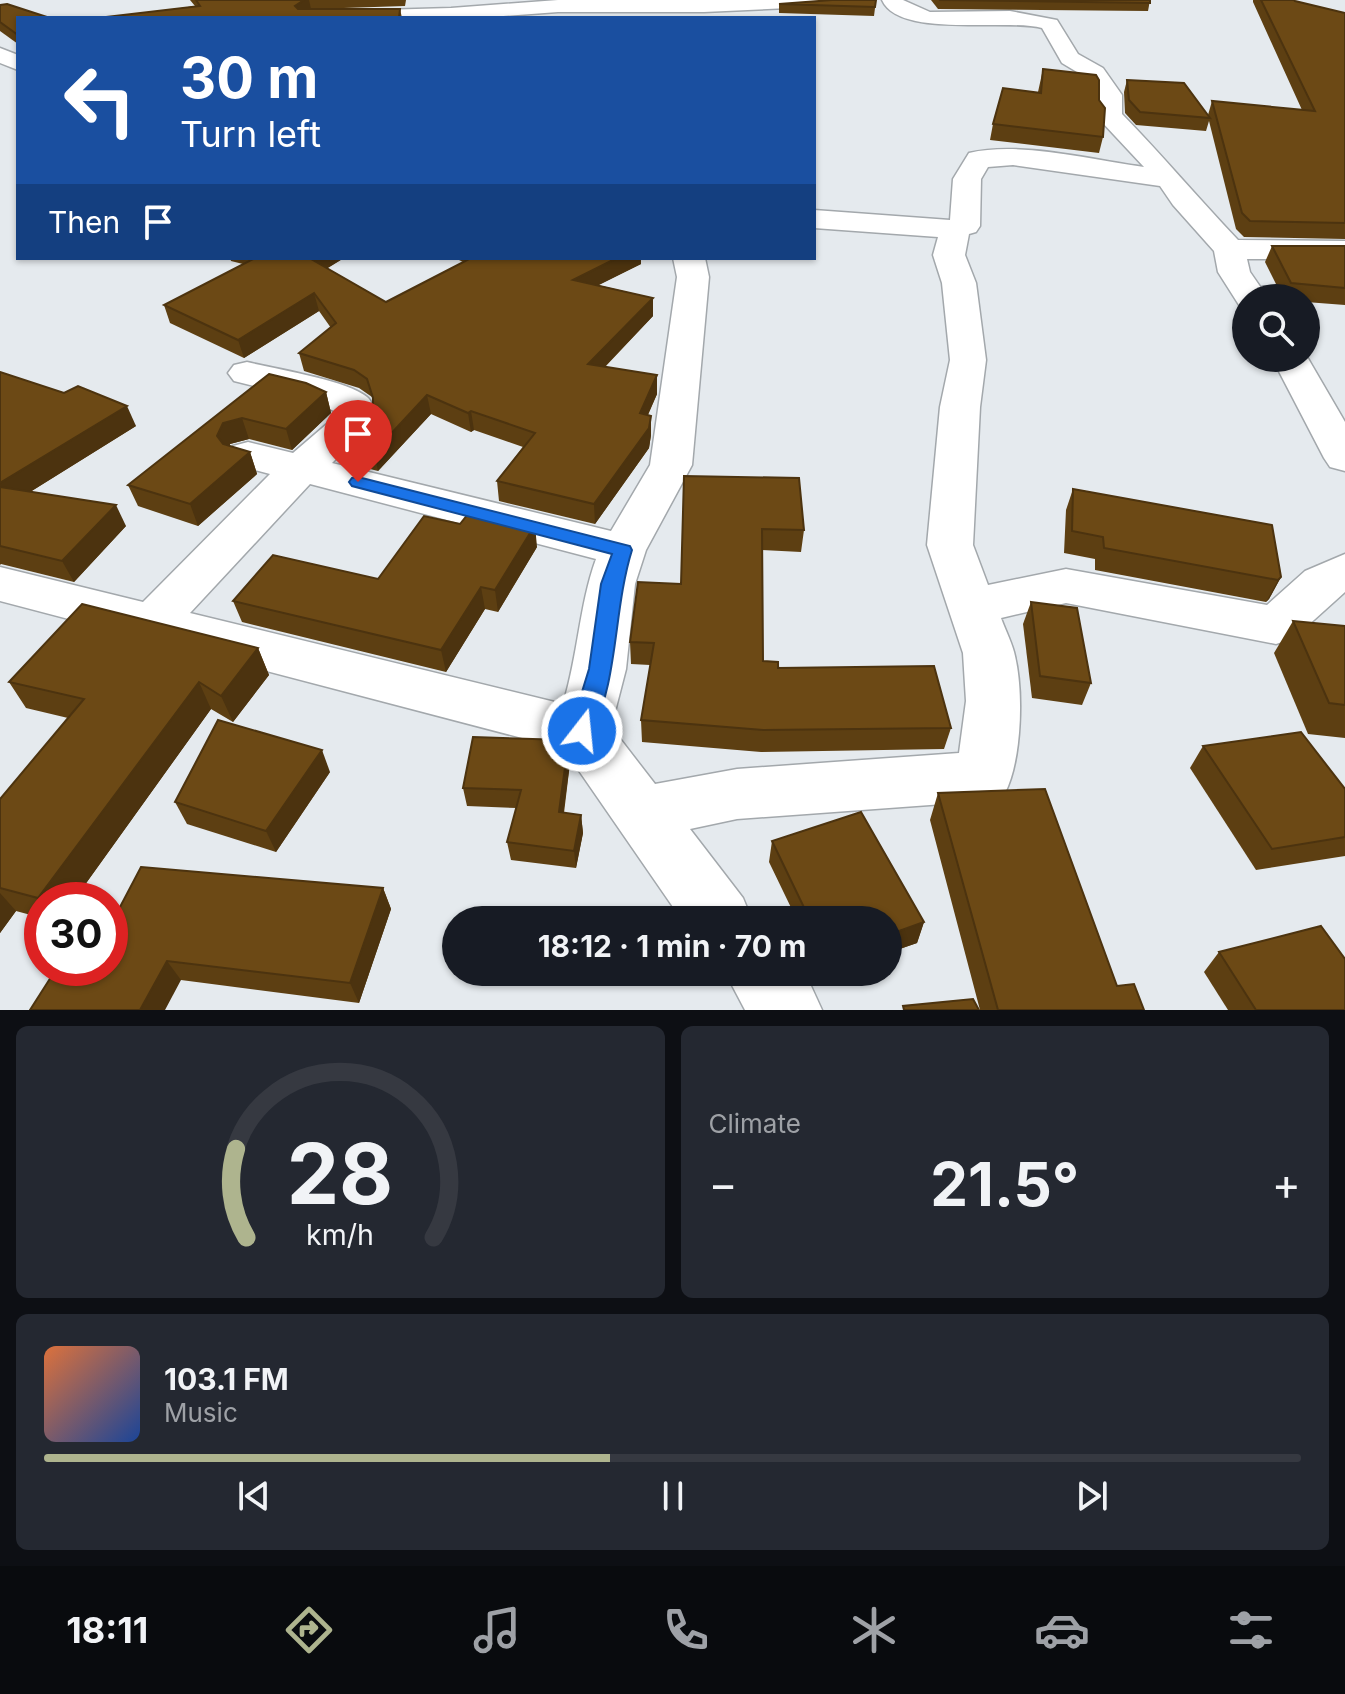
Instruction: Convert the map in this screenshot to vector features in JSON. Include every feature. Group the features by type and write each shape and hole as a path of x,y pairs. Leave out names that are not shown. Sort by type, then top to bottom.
{"street":[{"path":"348,16 831,0"},
{"path":"884,1 921,0"},
{"path":"884,1 913,16 936,20 1019,16 1050,24 1070,58 1095,73 1110,95 1110,116 1170,179 1183,199 1229,249 1234,272 1242,284"},
{"path":"816,219 955,229 965,226 967,179 979,159 1013,157 1170,179"},
{"path":"640,813 737,794 985,776 993,701 989,653 950,545 960,407 968,360 959,283 949,255 955,229"},
{"path":"1229,249 1345,250"},
{"path":"582,731 600,669 611,584 623,550 671,465 693,277 689,260"},
{"path":"1298,372 1345,458"},
{"path":"152,624 229,538 287,484 299,467 355,420 353,405 327,393 247,373"},
{"path":"248,455 623,550"},
{"path":"972,606 1066,586 1276,625 1322,583 1345,571"},
{"path":"0,584 582,731 710,906"},
{"path":"769,986 787,1010"}],"building":[{"path":"196,0 304,0 295,6 298,9 400,9 399,16 115,16 200,6"},
{"path":"876,0 875,7 779,4"},
{"path":"939,0 1150,0 1150,3"},
{"path":"1261,0 1294,0 1345,13 1345,223 1250,221 1242,213 1212,101 1315,111"},
{"path":"7,4 44,16 16,16 16,34 0,22 0,5"},
{"path":"1043,69 1096,75 1099,100 1105,108 1103,137 993,124 1003,88 1041,93"},
{"path":"1127,80 1184,83 1210,118 1140,112 1129,100"},
{"path":"1272,246 1345,246 1345,288 1291,283"},
{"path":"251,260 313,260 386,302 467,260 613,260 573,280 653,298 588,364 657,375 640,413 651,416 649,428 594,504 497,481 535,433 471,411 468,413 427,395 374,452 333,442 373,403 373,398 367,379 354,370 299,353 336,323 314,293 238,340 164,305"},
{"path":"0,372 64,393 78,386 127,406 0,483"},
{"path":"269,374 306,383 326,392 286,429 242,418 223,423 217,436 223,444 250,452 190,504 128,485"},
{"path":"684,476 799,478 804,530 762,529 763,661 778,662 778,668 934,666 951,728 763,730 641,720 654,643 630,642 638,582 681,584"},
{"path":"0,487 116,505 62,561 0,546"},
{"path":"1073,489 1272,525 1281,577 1278,580 1104,548 1103,537 1072,531"},
{"path":"472,509 535,525 495,590 481,587 441,650 233,601 273,555 378,579 424,516 460,524"},
{"path":"1031,602 1077,608 1091,683 1040,676"},
{"path":"82,604 258,648 221,696 199,682 50,882 24,882 24,894 0,888 0,799 84,699 9,682"},
{"path":"1293,621 1345,626 1345,705 1329,703"},
{"path":"218,720 322,750 266,831 175,802"},
{"path":"1301,732 1345,789 1345,837 1272,849 1203,746"},
{"path":"473,737 565,740 568,745 559,812 581,815 574,851 507,842 521,790 463,788"},
{"path":"1045,789 1117,986 1134,984 1144,1010 998,1010 938,793"},
{"path":"861,812 924,922 902,930 902,906 803,906 772,841"},
{"path":"141,867 383,888 350,983 167,961 140,1010 30,1010 45,986 128,986 128,892"},
{"path":"1321,926 1345,959 1345,1010 1256,1010 1219,952"},
{"path":"973,999 979,1010 904,1010 903,1006"}],"route":[{"path":"358,482 623,550 611,584 600,669 582,731"}]}
